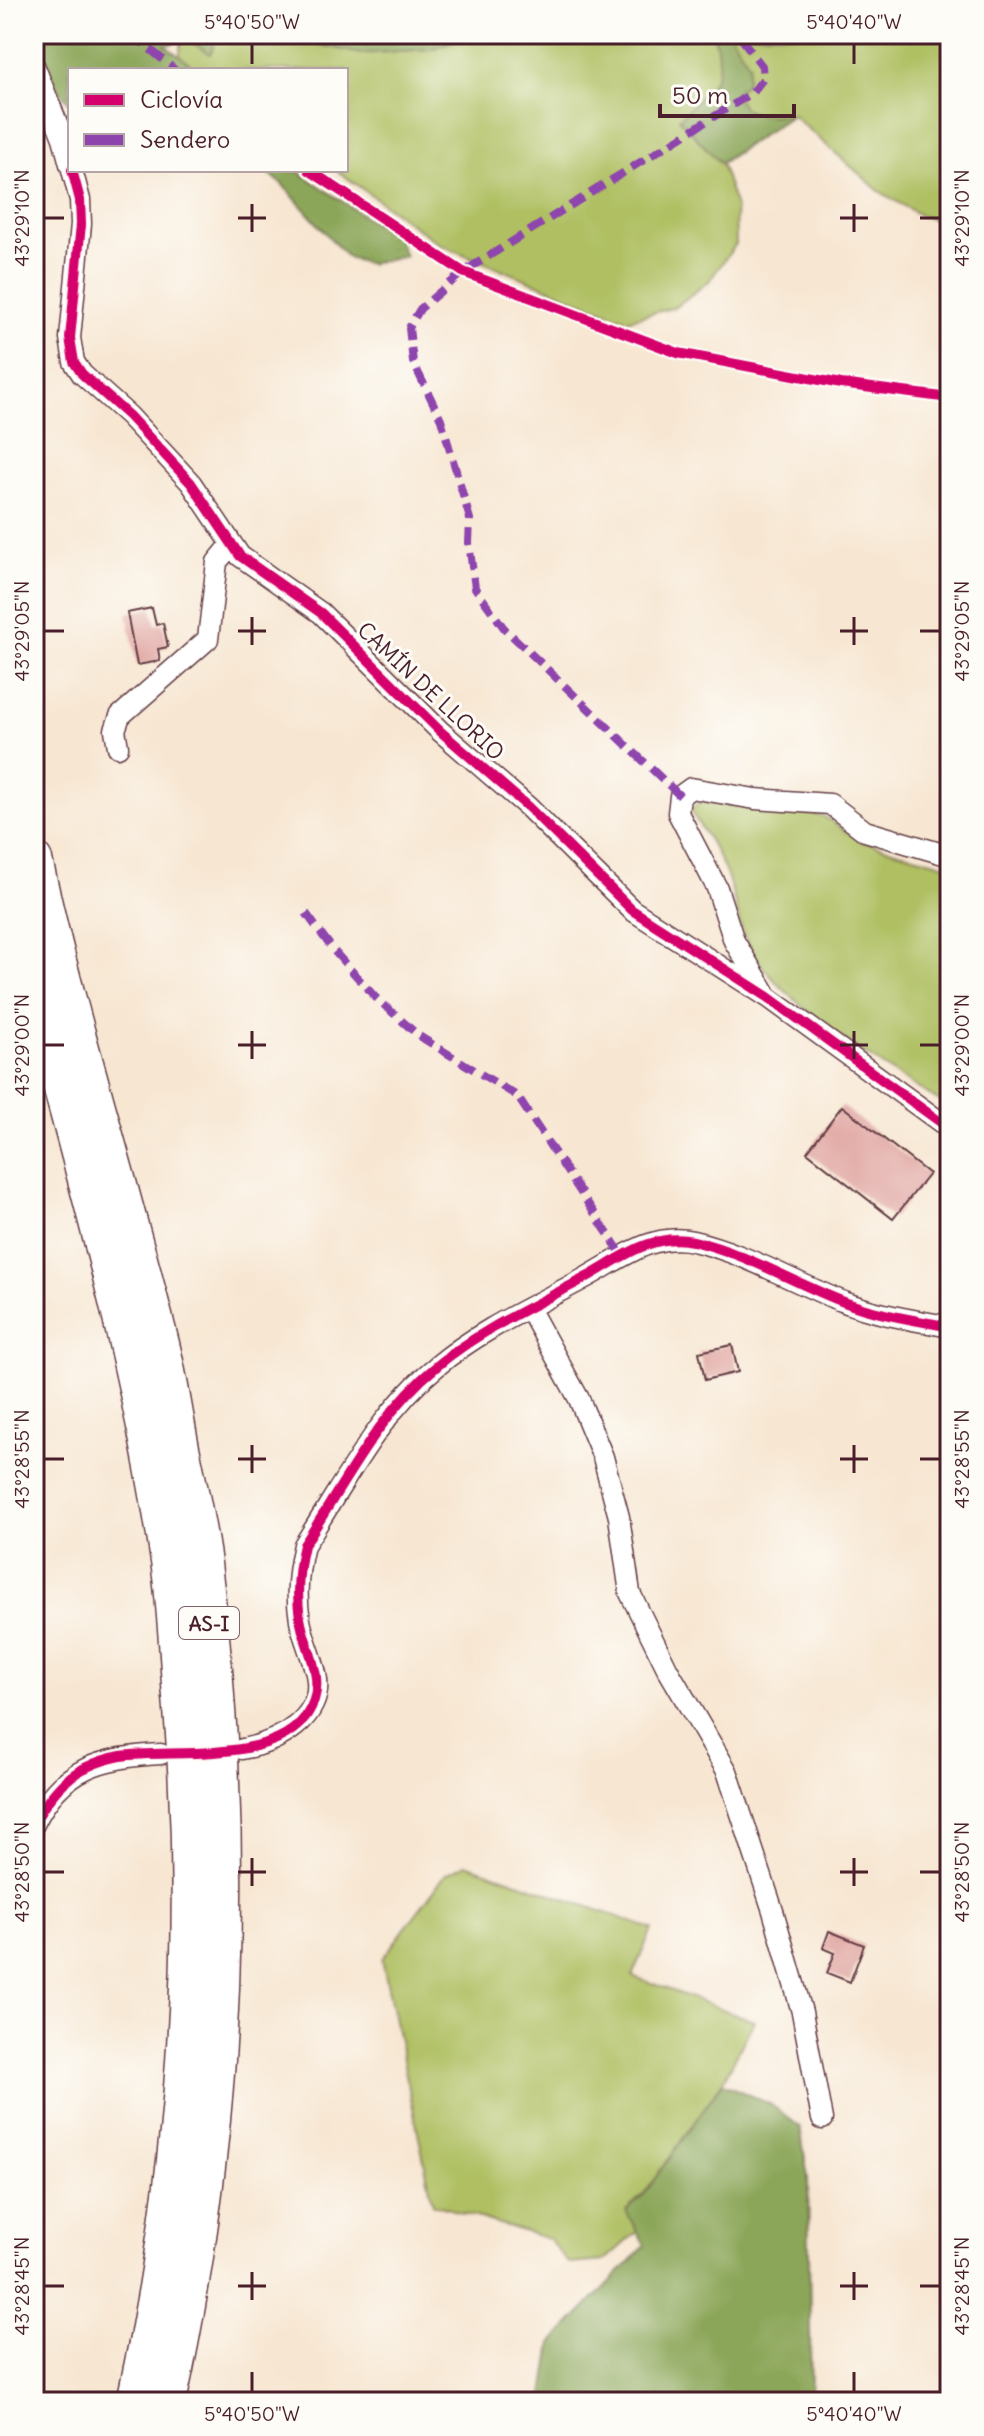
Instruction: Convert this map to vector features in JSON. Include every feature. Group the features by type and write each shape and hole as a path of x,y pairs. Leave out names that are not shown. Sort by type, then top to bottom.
{"highway":[{"name":"AS-I","path":"34,860 161,1342 203,1560 216,1692 223,1826 218,2053 205,2185 185,2326 168,2402"},
{"name":"AS-I","path":"34,985 130,1349 170,1564 186,1746 191,1931 187,2053 176,2167 153,2322 135,2402"}],"street":[{"path":"34,65 68,157"},
{"name":"CAMÍN DE LLORIO","path":"73,172 80,200 81,224 70,338 74,362 82,374 129,416 191,483 240,556 321,613 440,731 528,807 632,910 768,997 950,1129"},
{"path":"118,747 115,730 120,716 208,639 217,562 231,545"},
{"path":"768,997 734,941 717,888 678,813 680,796 691,788 755,799 830,804 865,831 950,856"},
{"path":"242,1749 282,1737 300,1724 314,1701 317,1677 300,1621 297,1595 298,1570 304,1545 391,1411 435,1368 472,1340 530,1310 622,1255 670,1239 692,1241 745,1259 846,1303 950,1327"},
{"path":"530,1310 579,1399 603,1457 619,1517 630,1593 668,1670 727,1771 802,2012 822,2119"},
{"path":"34,1824 52,1795 84,1768 120,1756 161,1754"}],"green space":[{"path":"34,34 219,34 210,54 188,40 165,45 195,68 68,68 68,101 54,83"},
{"path":"183,34 950,34 950,223 921,216 879,191 792,115 721,163 735,205 736,244 709,281 675,307 627,320 441,245 339,172 348,172 348,68 194,68 179,57"},
{"path":"219,34 473,34 431,49 360,54 281,36"},
{"path":"713,34 730,34 749,64 746,83 734,94 745,109 758,115 792,115 720,163 679,119 707,90 717,73 719,62"},
{"path":"267,172 299,172 398,239 405,256 368,264 347,257 282,184"},
{"path":"700,802 823,816 861,841 950,866 950,1107 836,1033 779,985 758,961 745,938 722,865 690,810"},
{"path":"466,1864 652,1929 632,1976 754,2021 722,2083 644,2194 627,2210 638,2231 604,2261 569,2264 549,2239 433,2204 382,1959 446,1874"},
{"path":"722,2083 770,2104 800,2127 808,2177 811,2402 543,2402 552,2343 645,2246 626,2211 644,2194"}],"building":[{"path":"152,608 156,625 163,623 168,647 158,649 160,661 137,665 127,613"},
{"path":"842,1106 929,1174 893,1219 807,1152"},
{"path":"732,1345 738,1372 705,1380 699,1352"},
{"path":"829,1931 864,1945 850,1982 827,1973 835,1953 823,1948"}],"marked path":[{"path":"132,34 173,68"},
{"path":"680,796 504,628 475,588 469,543 470,519 441,419 413,362 409,328 420,309 463,272 752,93 763,79 762,66 738,34"},
{"path":"306,913 334,951 375,997 419,1036 517,1096 622,1255"}],"cycle path":[{"path":"73,172 80,200 81,224 70,338 74,362 82,374 129,416 191,483 240,556 321,613 440,731 528,807 632,910 768,997 950,1129"},
{"path":"312,172 463,272 678,353 841,384 950,398"},
{"path":"34,1824 63,1783 95,1763 121,1756 200,1753 258,1745 282,1736 302,1722 314,1700 316,1689 315,1669 299,1608 298,1581 304,1545 364,1450 397,1405 454,1353 490,1329 624,1255 664,1240 693,1241 732,1253 857,1307 950,1327"}]}
